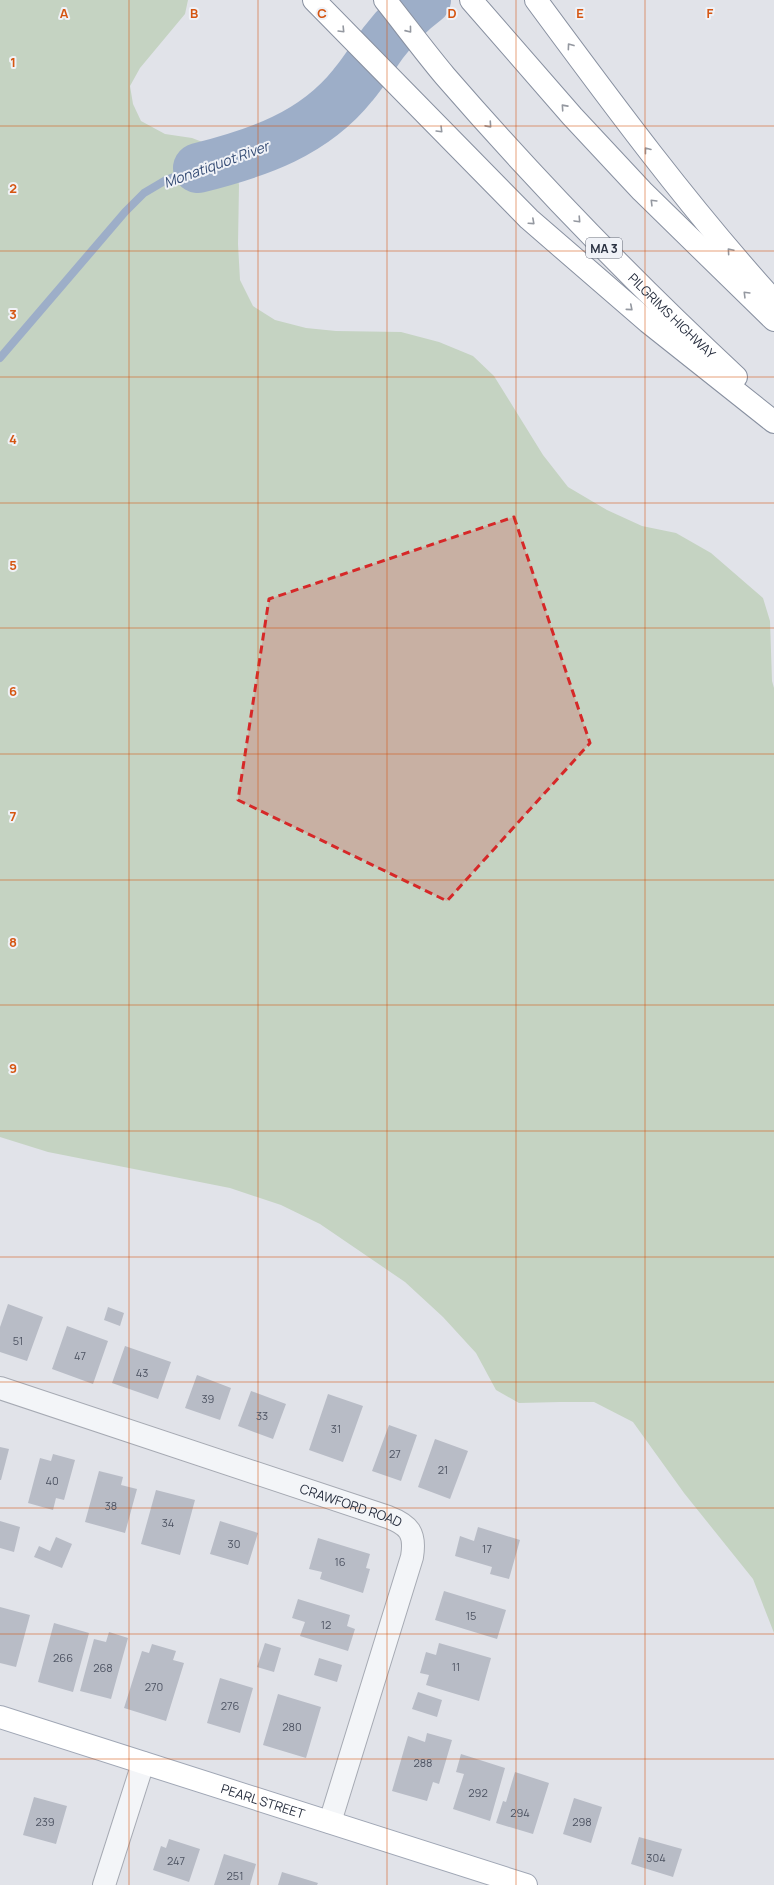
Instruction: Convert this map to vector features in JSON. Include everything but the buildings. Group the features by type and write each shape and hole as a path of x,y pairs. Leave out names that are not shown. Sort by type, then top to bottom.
{"main road":[{"name":"PILGRIMS HIGHWAY","path":"385,0 444,75 591,234 698,342 774,411"},
{"path":"471,0 572,116 642,191 774,320"},
{"path":"536,0 663,170 730,252 774,301"},
{"path":"315,1 529,219 686,354 774,422"},
{"name":"PEARL STREET","path":"0,1717 526,1885"}],"street":[{"name":"CRAWFORD ROAD","path":"0,1388 388,1517 405,1525 410,1530 414,1547 412,1557 330,1822"},
{"path":"104,1885 143,1763"}],"highlighted area":[{"path":"514,517 590,743 447,901 238,800 269,599"}],"green space":[{"path":"0,0 188,0 185,14 140,68 130,86 133,104 141,121 165,134 192,138 218,148 236,168 239,185 238,244 240,280 253,306 275,320 306,328 336,331 401,332 439,342 473,356 494,376 543,455 568,487 607,510 642,526 676,533 711,553 763,598 770,621 772,681 774,688 774,1633 753,1579 684,1493 633,1422 594,1402 519,1403 496,1390 476,1353 443,1317 405,1282 320,1224 281,1205 230,1188 48,1152 0,1137"}],"waterway":[{"name":"Monatiquot River","path":"198,168 242,156 263,148 303,129 321,117 338,102 353,85 383,43 398,26 426,0"},
{"name":"Monatiquot River","path":"0,358 125,212 144,193 166,180 198,168"}]}
